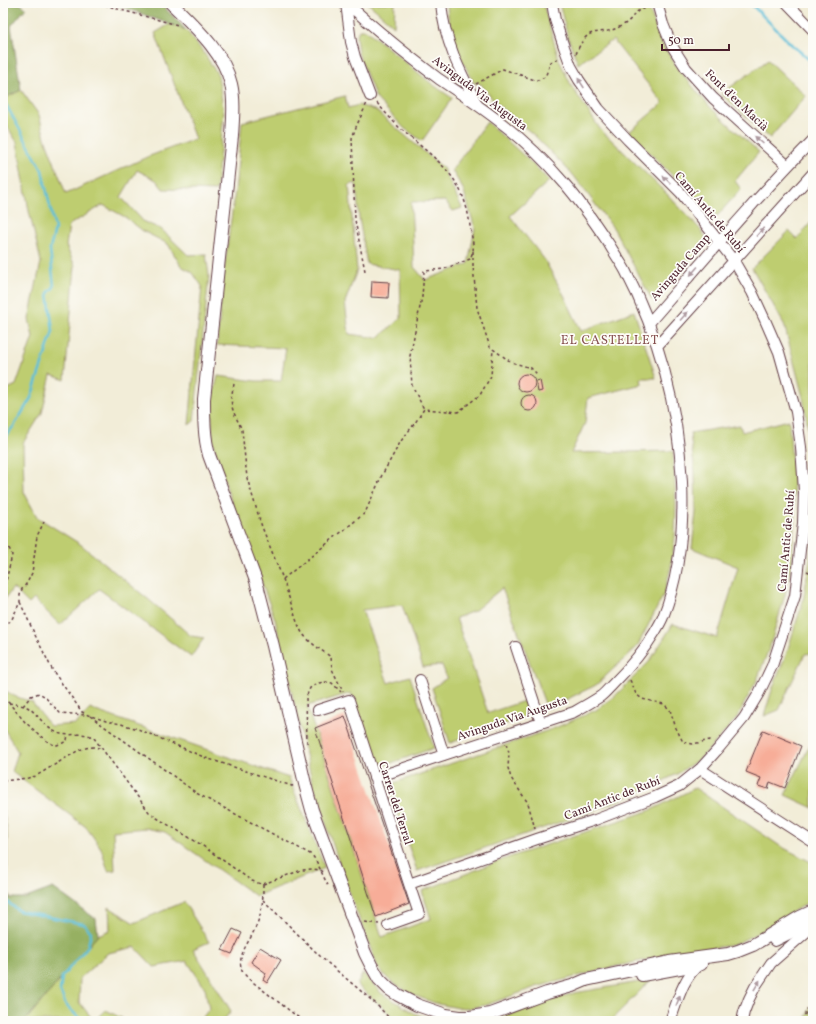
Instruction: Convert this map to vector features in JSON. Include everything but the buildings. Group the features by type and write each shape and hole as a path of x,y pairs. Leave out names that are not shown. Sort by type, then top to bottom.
{"main road":[{"path":"171,3 198,31 218,55 226,68 231,84 233,105 232,136 205,390 204,419 206,443 262,601 305,784 315,817 365,954 379,979 389,989 406,1000 432,1011 465,1018 484,1015 547,992 572,986 587,985 727,959 747,953 813,921"},
{"path":"572,986 586,980 652,965 685,959 728,954 738,951 753,945 813,911"}],"street":[{"path":"346,3 350,42 370,96"},
{"name":"Avinguda Via Augusta","path":"346,3 393,44 504,125 533,150 566,185 584,207 624,269 658,345 670,389 679,436 683,506 681,545 675,580 663,618 646,647 626,671 601,696 574,712 374,778"},
{"path":"442,3 442,14 448,40 477,105"},
{"name":"Camí Antic de Rubí","path":"410,884 595,820 679,786 700,769 744,718 759,693 772,666 795,596 803,523 804,491 801,447 796,412 779,352 755,299 734,261 681,193 599,109 578,80 571,66 562,40 552,3"},
{"name":"Font d'en Macià","path":"657,3 663,24 672,46 686,68 713,98 788,166"},
{"path":"791,5 813,30"},
{"name":"Avinguda Camp","path":"649,322 719,241 813,140"},
{"path":"658,345 813,173"},
{"path":"516,647 541,723"},
{"path":"420,680 444,755"},
{"name":"Carrer del Terral","path":"318,710 349,700 410,884 419,914 388,925"},
{"path":"700,769 813,842"},
{"path":"800,917 813,906"},
{"path":"742,1021 749,999 771,963 813,926"},
{"path":"652,965 670,966 678,969 686,980"},
{"path":"670,1021 686,980 693,970 699,965"}],"path":[{"path":"99,3 198,31"},
{"path":"365,271 355,220 352,138 370,96 400,129 434,157 453,178 460,189 469,215 477,308 490,347 511,362 531,368 538,375"},
{"path":"424,409 412,386 410,356 422,297 424,271 444,269 470,259 473,250"},
{"path":"424,409 458,412 480,395 492,376 493,349"},
{"path":"234,384 231,398 232,407 242,430 247,478 262,527 283,579 302,633 317,647 331,657"},
{"path":"283,579 365,512 382,475 401,441 424,409"},
{"path":"44,522 37,536 35,561 32,572 27,583 22,589 20,602 53,672 82,712 106,721 138,729 213,760 292,786 305,784"},
{"path":"3,548 9,548 12,555 3,594"},
{"path":"3,619 5,622 9,622 12,619 20,602"},
{"path":"626,671 636,694 642,699 664,704 670,710 676,728 683,742 693,744 710,740 719,748"},
{"path":"9,703 23,706 32,710 42,722 61,734 90,735 94,738 153,815 200,844 252,881 263,884 302,870 320,870 312,855 198,794 88,715 60,713 44,696 39,693 31,696 23,706"},
{"path":"3,698 30,727 52,744 57,745 63,743 67,740 68,735"},
{"path":"503,735 509,753 508,768 511,778 528,804 537,839"},
{"path":"3,781 36,776 79,750 98,747 103,750"},
{"path":"263,884 263,900 258,922 240,960 242,971 250,980 303,1021"},
{"path":"263,900 322,958 375,1003 392,1021"},
{"path":"803,1021 806,1010 813,998"}],"green space":[{"path":"3,3 19,3 26,8 11,26 21,90 3,99"},
{"path":"112,3 160,3 186,30"},
{"path":"368,3 395,3 394,26"},
{"path":"447,3 543,3 559,60 572,87 600,129 666,193 700,229 708,241 652,300 614,229 574,176 535,136 494,101 481,84 474,83 452,35"},
{"path":"559,3 602,3 648,6 661,42 679,70 710,107 759,152 735,181 741,189 717,216 673,176 629,132 663,103 613,40 578,64 568,37"},
{"path":"170,24 186,30 204,53 218,75 224,113 216,191 163,189 156,180 137,170 121,197 144,222 161,229 188,255 206,254 209,276 194,421 189,425 202,286 192,272 181,266 168,244 143,231 125,217 103,205 69,225 66,246 75,266 65,380 51,375 42,413 23,443 24,492 37,517 80,544 191,636 204,638 191,657 99,589 60,625 34,599 29,604 13,588 3,602 3,391 16,385 33,337 29,319 41,262 29,211 17,142 3,120 3,99 21,90 39,115 45,138 66,194 147,157 195,139 155,33"},
{"path":"359,30 366,30 432,84 452,98 422,141 404,128 376,98 358,53 356,36"},
{"path":"768,60 806,96 770,138 721,94"},
{"path":"345,96 348,108 359,105 374,109 443,168 462,208 453,211 445,201 411,202 414,267 425,280 468,264 475,228 463,189 452,170 487,122 535,166 549,181 510,216 544,259 565,297 581,331 634,311 656,378 641,378 642,384 588,398 585,423 571,453 673,451 676,504 675,537 671,567 664,594 637,647 596,685 547,709 502,588 474,611 456,618 488,713 524,701 528,716 450,743 432,688 447,678 442,665 423,667 402,605 362,610 388,683 410,676 434,748 377,768 351,693 307,706 382,937 431,919 422,891 504,859 651,810 695,788 780,846 813,863 813,899 762,931 733,945 690,951 617,966 536,987 486,1005 464,1009 438,1004 413,995 390,981 378,968 346,884 313,785 275,619 229,495 213,443 211,404 218,376 256,381 281,381 286,348 217,345 224,270 235,191 242,122","holes":["356,183 359,218 367,264 400,270 401,318 378,338 349,334 345,302 357,270 349,185"]},
{"path":"813,220 813,461 803,397 784,324 752,268 789,231 797,239"},
{"path":"789,420 794,519 792,561 785,595 771,643 757,680 736,719 702,757 677,774 640,792 584,814 417,871 388,785 555,728 596,710 616,695 649,662 673,624 717,638 738,567 692,548 696,512 695,474 690,433 740,425 742,432"},
{"path":"813,539 813,653 805,654 779,710 764,716 773,687 787,652 803,601"},
{"path":"3,689 14,696 32,702 50,726 76,724 90,709 289,778 325,868 256,896 165,832 146,828 113,831 115,870 108,871 101,848 86,827 12,772 18,752 3,727"},
{"path":"813,739 813,808 785,795"},
{"path":"3,810 7,830 7,867 3,879"},
{"path":"3,882 11,898 3,898"},
{"path":"53,888 96,919 98,935 25,1021 3,1021 3,898 26,898"},
{"path":"184,902 209,942 193,949 231,1011 223,1021 200,1021 209,1009 205,988 187,961 154,967 135,947 108,953 80,978 79,1002 94,1021 25,1021 98,935 110,930 109,907 134,923"},
{"path":"363,973 381,993 416,1014 437,1021 398,1021 357,985"},
{"path":"651,980 615,1016 612,1021 490,1021 574,993"},
{"path":"813,1003 813,1021 805,1021 809,1009"},
{"path":"106,1010 125,1020 126,1021 95,1021"}],"waterway":[{"path":"750,3 791,44 813,63"},
{"path":"3,99 42,170 55,229 50,249 54,287 48,293 53,331 31,398 14,426 3,439"},
{"path":"3,895 5,900 19,911 84,924 91,932 88,946 62,977 60,991 66,1005 84,1021"}],"district":[{"name":"EL CASTELLET","path":"610,339"}]}
